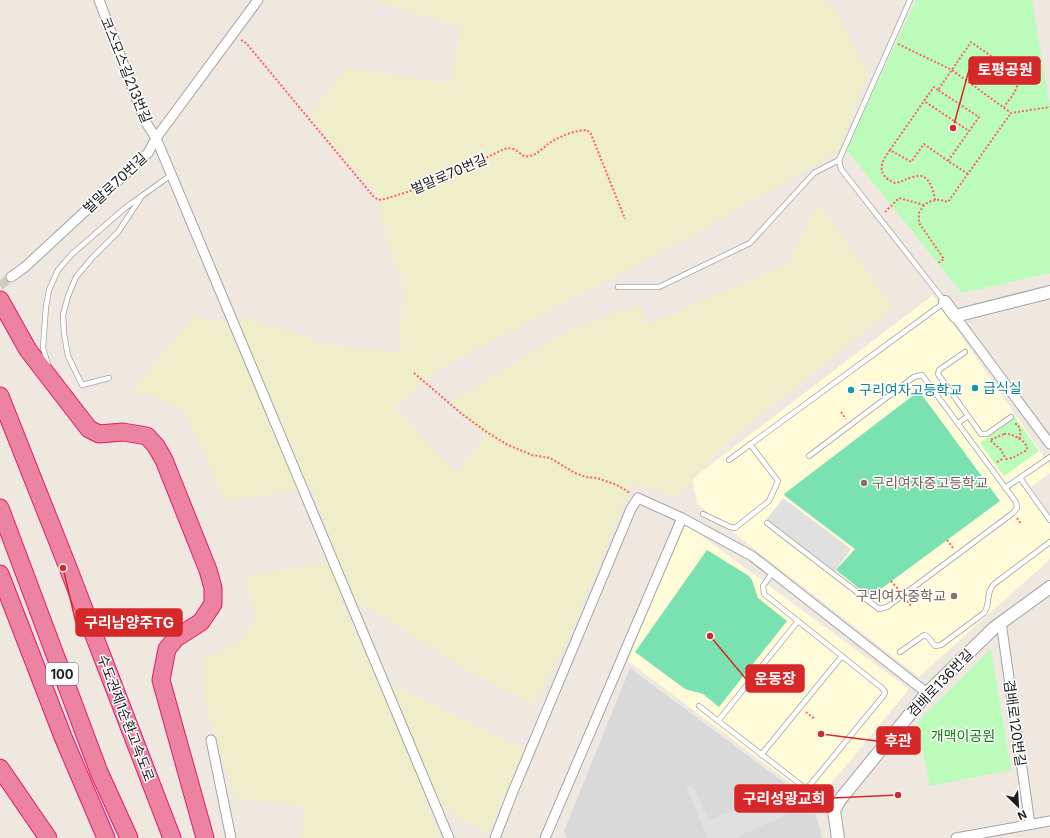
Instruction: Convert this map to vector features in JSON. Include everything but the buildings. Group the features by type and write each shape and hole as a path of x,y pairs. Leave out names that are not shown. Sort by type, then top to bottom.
{"highway":[{"path":"0,300 28,350 89,430 99,434 123,432 147,436 156,446 164,460 208,570 213,588 213,604 201,622 176,638 167,649 161,680 205,838"},
{"name":"수도권제1순환고속도로","path":"0,396 172,838"},
{"name":"100","path":"0,508 99,772 129,838"},
{"name":"100","path":"0,574 63,737 106,838"},
{"path":"0,768 48,838"}],"street":[{"name":"코스모스길213번길","path":"99,0 145,121 156,138 232,323 449,838"},
{"name":"벌말로70번길","path":"11,277 30,262 148,153 156,138 258,0"},
{"path":"955,316 1050,292"},
{"path":"945,302 1050,444"},
{"path":"496,838 517,782 632,509 638,498 682,518 752,556 927,693"},
{"path":"545,838 682,518"},
{"name":"겸배로136번길","path":"838,838 834,811 839,801 927,693 1001,622 1050,587"},
{"name":"겸배로120번길","path":"1001,622 1030,824"},
{"path":"211,740 231,838"},
{"path":"956,838 1050,821"}],"lane":[{"path":"730,460 945,302 841,169 839,160 910,0"},
{"path":"618,287 659,287 750,243 814,173 839,160"},
{"path":"53,382 44,348 46,306 49,290 58,270 72,254 125,208 171,175"},
{"path":"109,378 82,385 68,356 64,334 63,315 68,296 76,277 92,258 118,232 142,196"},
{"path":"965,352 938,372 968,416 983,435 1011,417"},
{"path":"767,523 877,608 882,609 1015,512 1017,508 1016,502 1006,488 922,376 916,375 809,456"},
{"path":"958,423 968,416"},
{"path":"703,514 735,528 771,498 778,481 750,444"},
{"path":"1006,488 1050,457"},
{"path":"1020,478 1050,520"},
{"path":"900,652 924,635 927,636 935,646 941,645 984,613 987,609 989,592 994,584 1050,542"},
{"path":"700,706 803,788 807,787 884,695 884,690 764,594 763,586 772,573"},
{"path":"718,721 798,622"},
{"path":"761,755 842,656"}],"path":[{"name":"벌말로70번길","path":"231,36 246,43 373,196 378,200 435,183 504,149 516,149 524,156 528,157 553,141 580,130 587,130 591,134 625,219"},
{"path":"891,41 952,70 1011,112 1050,107"},
{"path":"938,90 971,42 1015,73 1018,78 1018,84 1015,92 1004,107"},
{"path":"935,200 932,186 926,178 914,176 895,183 888,180 881,168 882,162 934,87 979,117 948,161"},
{"path":"924,101 969,130"},
{"path":"938,263 944,259 919,223 919,214 924,205 930,200 948,202 1011,112"},
{"path":"890,150 911,162 924,144 968,174"},
{"path":"879,218 899,198 924,205"},
{"path":"414,373 462,414 508,445 532,455 550,458 575,473 586,477 597,478 617,486 638,498"},
{"path":"1010,426 1016,424 1019,426 1021,433 1019,439"},
{"path":"1009,430 1011,435"},
{"path":"1004,434 1011,435 1026,444 1027,450 1012,458 1006,459 1000,450 990,440 1004,434"}],"shaded area":[{"name":"구리여자중고등학교","path":"933,295 1050,465 1050,473 1031,487 1050,514 1050,559 919,677 697,504 692,479"},
{"path":"783,498 851,549 835,571 767,519"},
{"path":"683,522 909,689 816,802 628,661"},
{"path":"630,668 813,804 822,838 567,838 564,831"},
{"path":"692,784 709,820 775,791 786,815 735,838 708,838 686,787"}],"green space":[{"path":"372,0 825,0 834,6 868,74 838,152 693,235 436,371 395,407 455,473 486,436 449,403 565,332 639,305 646,325 787,264 818,203 894,308 729,441 677,497 632,484 565,646 533,705 454,663 385,618 338,594 375,676 524,749 488,834 423,796 439,838 302,838 304,807 235,798 207,708 202,676 203,659 238,643 256,619 245,576 337,559 313,487 224,502 203,451 183,410 150,395 130,393 194,315 211,321 246,318 330,345 401,352 399,323 405,294 384,230 378,196 309,116 346,68 450,83 460,27"},
{"path":"916,0 1032,0 1050,108 1050,273 962,293 846,149"},
{"path":"919,391 1000,501 870,597 836,570 855,549 784,494"},
{"path":"1015,417 1039,451 1004,476 980,443"},
{"path":"707,550 749,576 752,580 758,598 787,621 719,707 703,694 685,689 635,652"},
{"name":"개맥이공원","path":"991,649 1011,770 930,786 917,723"}],"tunnel":[{"path":"0,286 11,277"}],"place":[{"name":"토평공원","path":"953,128"},
{"name":"급식실","path":"975,388"},
{"name":"구리여자고등학교","path":"851,390"},
{"name":"구리여자중고등학교","path":"864,483"},
{"name":"구리남양주TG","path":"63,568"},
{"name":"구리여자중학교","path":"954,596"},
{"name":"운동장","path":"710,636"},
{"name":"후관","path":"821,734"},
{"name":"구리성광교회","path":"898,795"}]}
